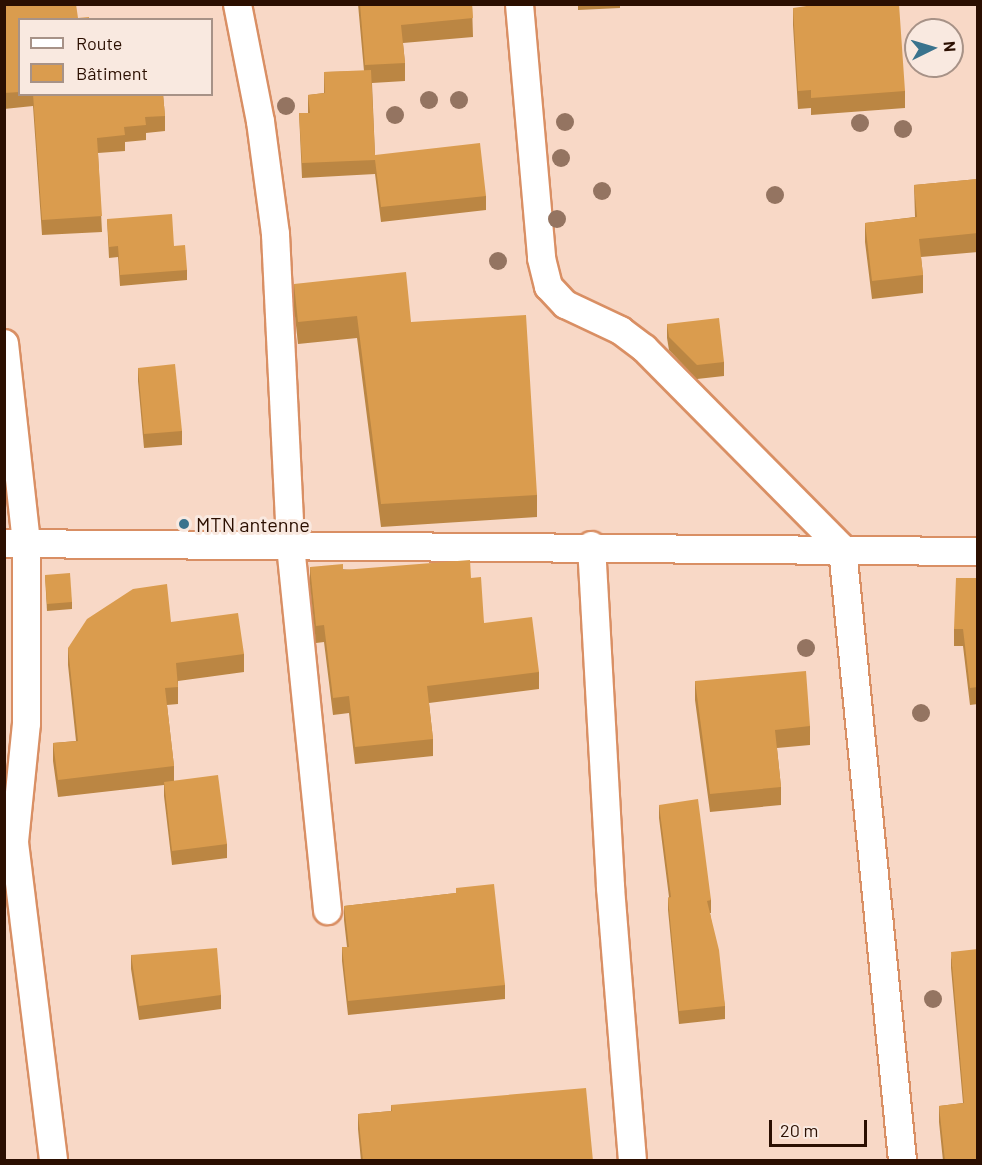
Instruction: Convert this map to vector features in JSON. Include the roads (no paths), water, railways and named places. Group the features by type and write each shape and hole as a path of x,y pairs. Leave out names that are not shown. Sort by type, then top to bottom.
{"street":[{"path":"237,4 260,120 275,234 290,545 327,910"},
{"path":"519,4 542,258 548,286 565,304 620,330 644,348 842,548 902,1161"},
{"path":"4,344 26,723 9,844 53,1161"},
{"path":"15,543 591,545 978,551"},
{"path":"591,545 610,887 632,1161"}],"place":[{"name":"MTN antenne","path":"184,524"}]}
